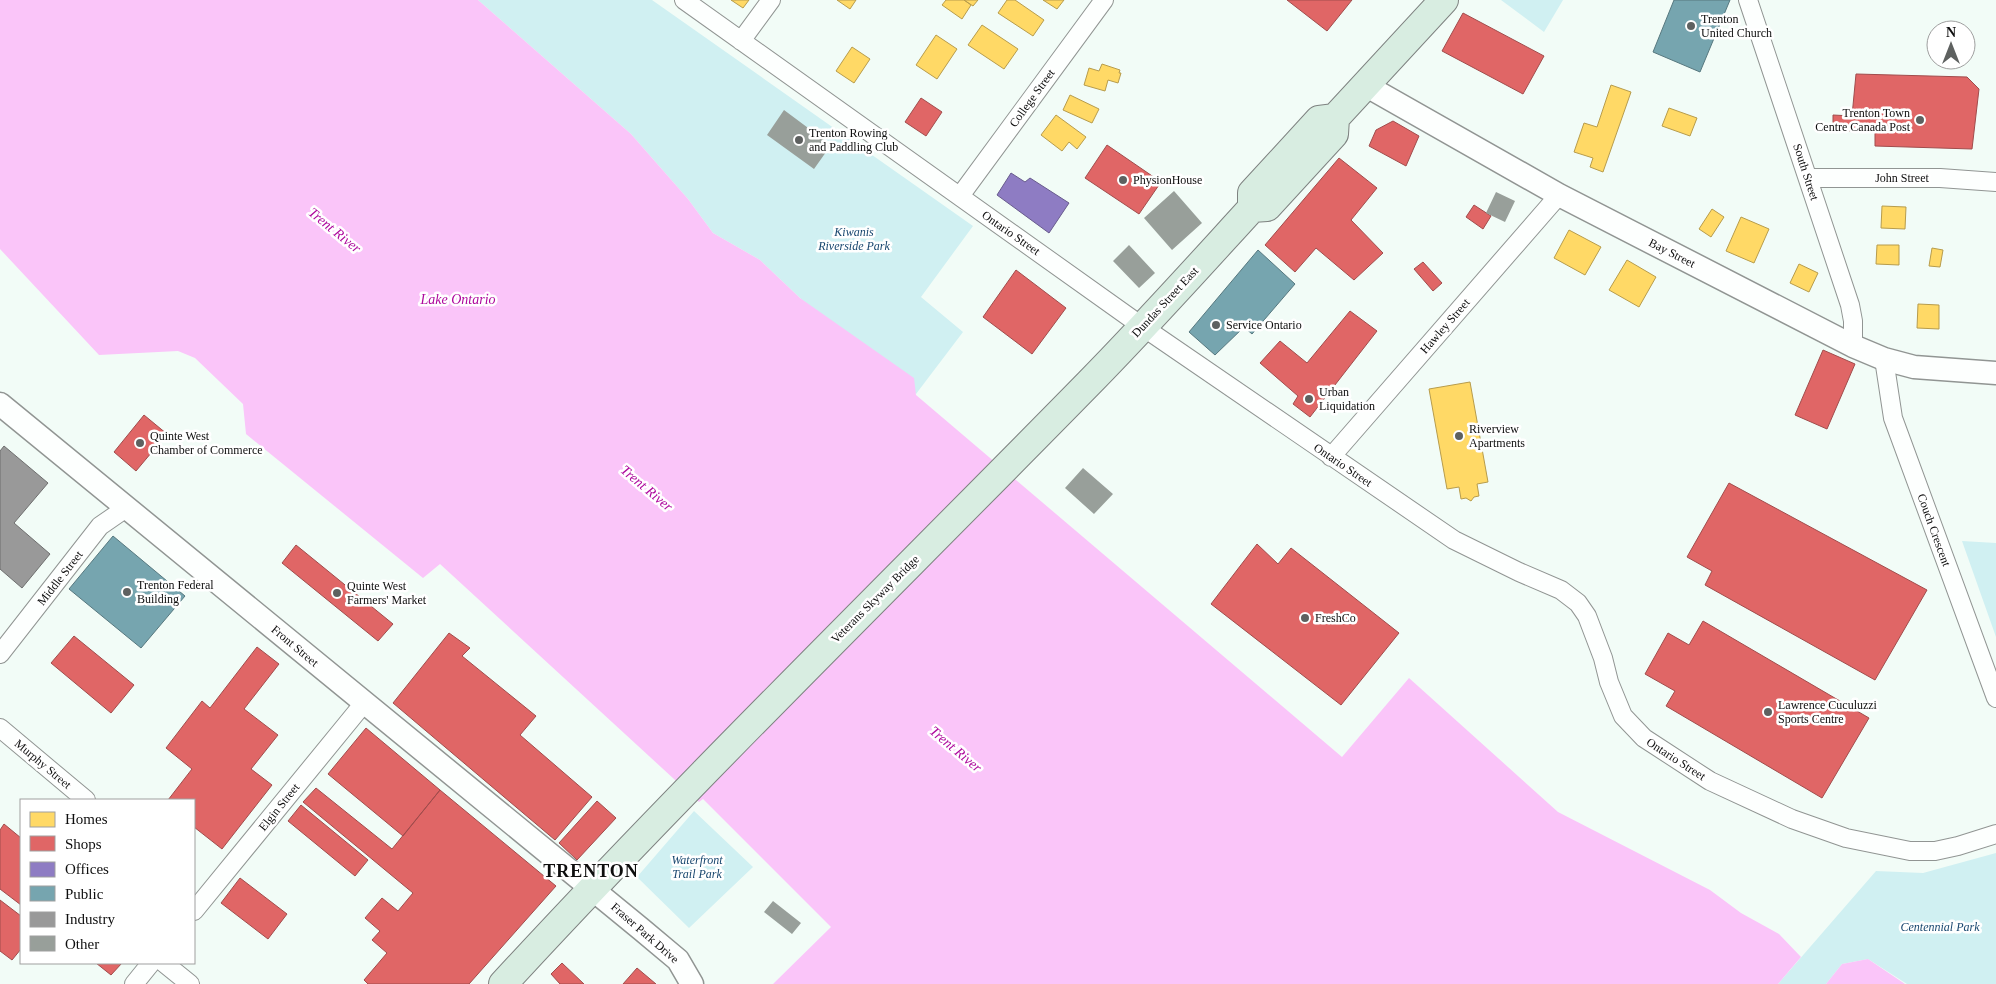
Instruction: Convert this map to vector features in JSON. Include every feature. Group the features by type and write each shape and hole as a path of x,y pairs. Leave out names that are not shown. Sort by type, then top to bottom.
{"main road":[{"name":"Dundas Street East","path":"1078,394 1143,327 1252,208 1267,207 1334,134 1335,118 1444,0"},
{"name":"Veterans Skyway Bridge","path":"503,984 672,804 1078,394"}],"street":[{"name":"Ontario Street","path":"684,0 1143,327 1454,540 1561,590 1578,603 1587,616 1603,658 1609,682 1623,716 1644,738 1710,781 1792,818 1846,838 1910,851 1935,851 1996,834"},
{"path":"741,40 770,0"},
{"name":"College Street","path":"960,196 1104,0"},
{"name":"South Street","path":"1748,0 1850,305 1853,321 1853,346"},
{"name":"Bay Street","path":"1366,85 1559,195 1853,346 1884,359 1914,366 1996,373"},
{"name":"John Street","path":"1808,178 1940,178 1996,182"},
{"name":"Hawley Street","path":"1331,457 1559,195"},
{"name":"Couch Crescent","path":"1884,359 1893,418 1996,698"},
{"name":"Front Street","path":"0,404 592,888"},
{"name":"Middle Street","path":"0,654 100,526 126,508"},
{"name":"Elgin Street","path":"195,908 200,892 364,702"},
{"name":"Murphy Street","path":"0,728 85,799"},
{"name":"Fraser Park Drive","path":"592,888 678,960 692,984"},
{"path":"134,984 150,964"},
{"path":"165,964 190,984"}],"green space":[{"name":"Kiwanis Riverside Park","path":"478,0 652,0 973,226 921,297 963,332 916,394 800,298 760,260 713,233 688,199 631,134"},
{"path":"1501,0 1563,0 1544,32"},
{"path":"1962,541 1996,543 1996,637"},
{"name":"Waterfront Trail Park","path":"694,811 753,867 689,928 637,877"},
{"name":"Centennial Park","path":"1996,853 1996,984 1907,984 1868,959 1842,964 1826,984 1778,984 1876,871 1923,873"}],"water":[{"name":"Lake Ontario","path":"0,0 478,0 631,134 688,199 713,233 760,260 800,298 914,378 916,395 1342,757 1409,678 1558,812 1710,890 1741,913 1779,934 1801,957 1778,984 773,984 831,927 703,799 699,802 440,564 423,578 246,434 243,404 195,358 178,351 99,355 0,249"},
{"path":"1868,959 1905,984 1826,984 1842,964"}],"building: Homes":[{"path":"731,0 749,0 743,8"},
{"path":"837,0 856,0 850,9"},
{"path":"946,0 964,0 971,5 962,19 942,5"},
{"path":"964,0 978,0 973,6"},
{"path":"1007,0 1015,0 1044,20 1033,36 998,13"},
{"path":"1043,0 1064,0 1057,9"},
{"path":"982,25 1018,49 1004,69 968,45"},
{"path":"936,35 957,49 937,79 916,65"},
{"path":"852,47 870,59 854,83 836,71"},
{"path":"1102,64 1120,70 1118,83 1108,80 1105,91 1084,85 1089,68 1099,71"},
{"path":"1611,85 1631,92 1603,172 1590,167 1593,158 1574,152 1584,123 1597,127"},
{"path":"1070,95 1099,109 1092,123 1063,110"},
{"path":"1669,108 1697,118 1690,136 1662,126"},
{"path":"1056,115 1086,137 1077,149 1069,142 1062,151 1041,135"},
{"path":"1882,206 1906,207 1905,229 1881,228"},
{"path":"1712,209 1724,217 1711,237 1699,229"},
{"path":"1741,217 1769,229 1754,263 1726,251"},
{"path":"1569,230 1601,247 1585,275 1554,258"},
{"path":"1877,245 1899,245 1899,265 1876,264"},
{"path":"1932,248 1943,250 1940,267 1929,266"},
{"path":"1627,260 1656,277 1639,307 1609,290"},
{"path":"1799,264 1818,273 1809,292 1790,283"},
{"path":"1918,304 1939,305 1939,329 1917,328"},
{"name":"Riverview Apartments","path":"1470,382 1488,482 1477,484 1479,496 1474,497 1471,501 1466,498 1461,499 1459,487 1447,489 1429,389"}],"building: Shops":[{"path":"1287,0 1352,0 1327,31"},
{"path":"1463,13 1544,56 1523,94 1442,51"},
{"path":"1856,74 1967,77 1979,89 1972,149 1875,146 1875,132 1833,130 1833,115 1852,116"},
{"path":"921,98 942,112 926,136 905,122"},
{"path":"1393,121 1419,136 1406,166 1369,146 1376,130"},
{"name":"PhysionHouse","path":"1107,145 1161,182 1139,214 1085,178"},
{"path":"1339,158 1377,188 1351,220 1383,253 1354,280 1316,248 1295,272 1265,245"},
{"path":"1474,205 1491,216 1483,229 1466,217"},
{"path":"1423,262 1442,283 1433,291 1414,269"},
{"path":"1016,270 1066,308 1032,354 983,317"},
{"path":"1350,311 1377,331 1310,417 1293,404 1298,396 1260,363 1280,341 1307,363"},
{"path":"1823,350 1855,364 1827,429 1795,415"},
{"name":"Quinte West Chamber of Commerce","path":"144,415 167,434 136,471 114,452"},
{"path":"1729,483 1927,590 1875,680 1705,585 1712,571 1687,557"},
{"name":"FreshCo","path":"1257,544 1278,564 1291,548 1399,633 1341,705 1211,604"},
{"name":"Quinte West Farmers' Market","path":"296,545 393,624 378,641 282,563"},
{"name":"Lawrence Cuculuzzi Sports Centre","path":"1703,621 1869,718 1822,798 1666,706 1675,691 1645,674 1668,633 1689,645"},
{"path":"449,633 470,648 462,656 536,716 520,735 592,797 555,840 393,703"},
{"path":"74,636 134,685 111,713 51,663"},
{"path":"257,647 279,664 244,709 278,735 251,769 272,785 222,849 195,828 195,799 169,799 192,769 166,748 202,701 210,708"},
{"path":"366,728 440,790 403,836 328,774"},
{"path":"316,788 392,849 440,790 556,886 469,984 368,984 364,980 387,953 372,940 380,931 365,918 382,898 398,911 413,893 303,802"},
{"path":"597,801 616,818 577,860 559,843"},
{"path":"301,805 368,860 355,876 288,821"},
{"path":"4,824 20,837 20,904 0,889 0,830"},
{"path":"240,878 287,914 268,939 221,903"},
{"path":"0,900 20,915 20,950 12,960 0,951"},
{"path":"562,963 584,984 560,984 551,974"},
{"path":"97,964 121,964 111,975"},
{"path":"637,968 656,984 623,984"}],"building: Offices":[{"path":"1011,173 1025,182 1030,178 1069,203 1049,233 997,195"}],"building: Public":[{"name":"Trenton United Church","path":"1674,0 1730,0 1700,72 1653,52"},
{"path":"1258,250 1295,284 1252,334 1244,327 1215,355 1189,332"},
{"name":"Trenton Federal Building","path":"113,536 185,596 141,648 69,589"}],"building: Industry":[{"path":"4,446 48,483 14,523 50,554 22,588 0,569 0,451"}],"building: Other":[{"name":"Trenton Rowing and Paddling Club","path":"784,110 831,145 814,169 767,135"},
{"path":"1174,191 1202,223 1172,250 1144,218"},
{"path":"1496,192 1515,201 1505,222 1486,213"},
{"path":"1129,245 1155,273 1139,288 1113,261"},
{"path":"1083,468 1113,494 1094,514 1065,488"},
{"path":"773,901 801,923 792,934 764,912"}],"place":[{"name":"Trenton United Church","path":"1691,26"},
{"name":"Trenton Town Centre Canada Post","path":"1920,120"},
{"name":"Trenton Rowing and Paddling Club","path":"799,140"},
{"name":"PhysionHouse","path":"1123,180"},
{"name":"Service Ontario","path":"1216,325"},
{"name":"Urban Liquidation","path":"1309,399"},
{"name":"Riverview Apartments","path":"1459,436"},
{"name":"Quinte West Chamber of Commerce","path":"140,443"},
{"name":"Trenton Federal Building","path":"127,592"},
{"name":"Quinte West Farmers' Market","path":"337,593"},
{"name":"FreshCo","path":"1305,618"},
{"name":"Lawrence Cuculuzzi Sports Centre","path":"1768,712"}],"district":[{"name":"TRENTON","path":"591,871"}],"water label":[{"name":"Trent River","path":"335,230"},
{"name":"Trent River","path":"647,488"},
{"name":"Trent River","path":"956,749"}]}
